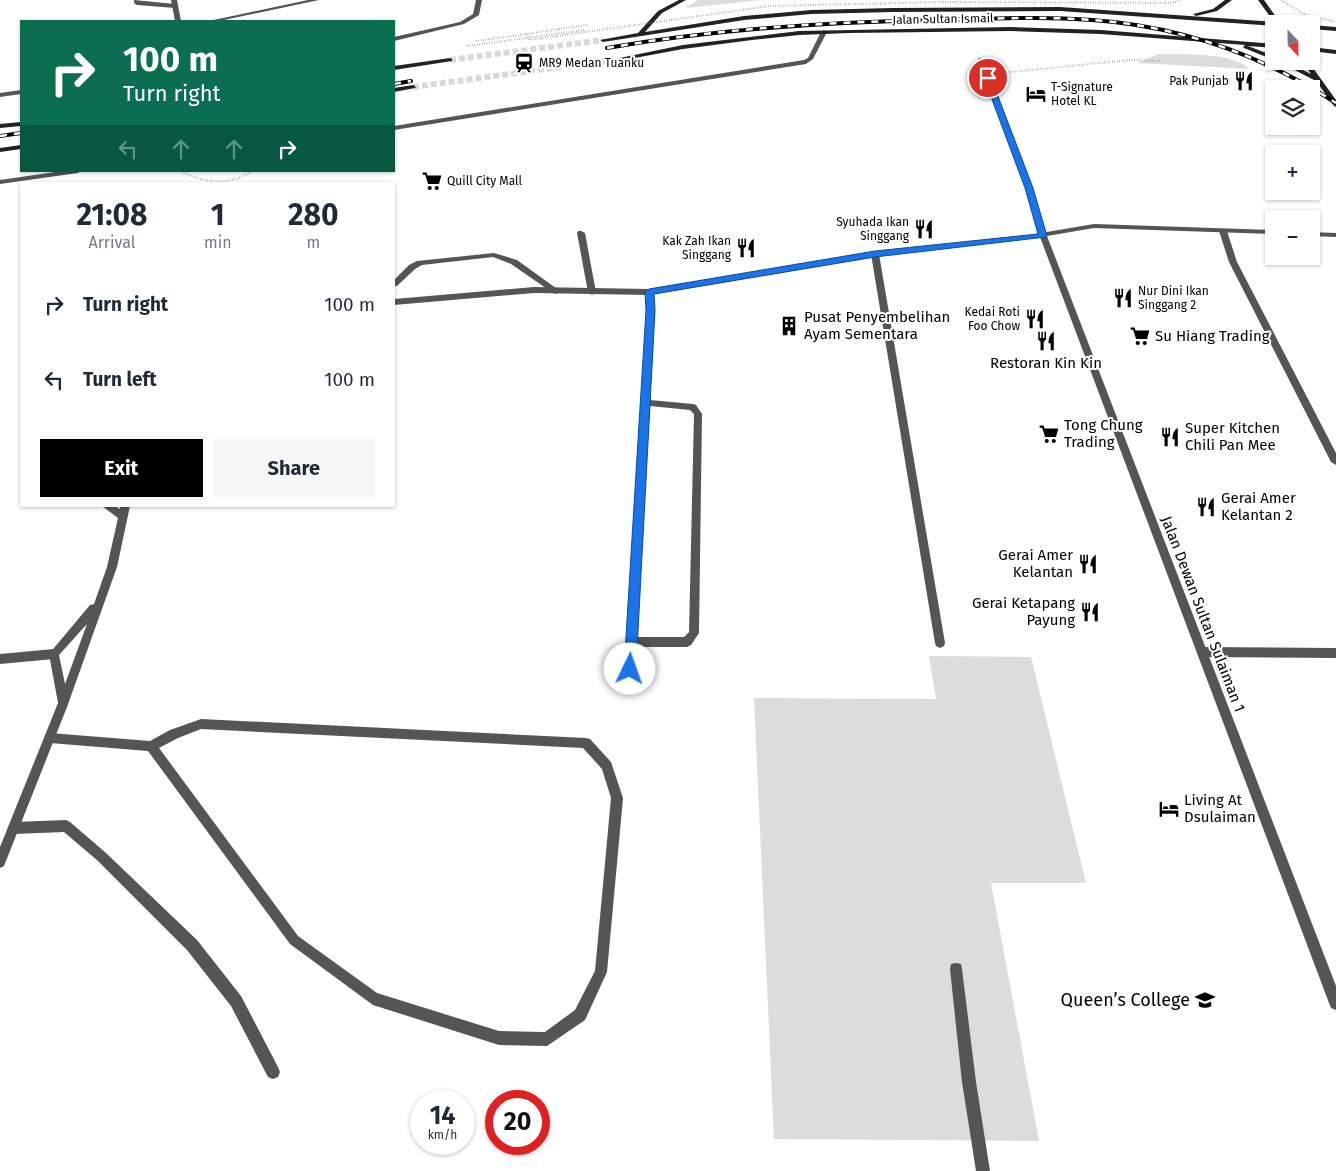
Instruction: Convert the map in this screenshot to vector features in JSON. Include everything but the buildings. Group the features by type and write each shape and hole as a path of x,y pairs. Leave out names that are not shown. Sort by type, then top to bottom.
{"main road":[{"path":"640,34 660,12 683,0"},
{"path":"1183,16 1215,10 1228,0"},
{"path":"1261,0 1272,15"},
{"name":"Jalan Sultan Ismail","path":"603,40 744,18 829,12 1042,9 1183,16 1265,23"},
{"path":"1320,28 1336,29"},
{"name":"Jalan Sultan Ismail","path":"614,60 742,39 824,32 1021,29 1101,32 1265,45"},
{"path":"1233,43 1265,55"},
{"path":"1320,50 1336,52"},
{"path":"395,68 450,60"},
{"path":"1298,70 1319,80"},
{"path":"1312,70 1319,80"},
{"path":"1320,81 1336,105"},
{"path":"396,90 413,87"},
{"path":"0,126 20,124"},
{"path":"0,150 20,147"}],"street":[{"path":"137,0 137,3 175,3 178,20"},
{"path":"217,20 313,0"},
{"path":"395,39 462,23 476,15 479,0"},
{"path":"395,128 806,62 810,59 824,32"},
{"name":"Jalan Dewan Sultan Sulaiman 1","path":"981,59 1029,188 1043,236 1336,1003"},
{"path":"0,94 20,92"},
{"path":"0,182 71,172"},
{"path":"395,302 534,290 649,292 875,254 1043,236 1094,226 1265,232"},
{"path":"1223,231 1237,270 1336,462"},
{"path":"581,233 592,292"},
{"path":"1320,234 1336,234"},
{"path":"875,254 940,643"},
{"path":"395,283 412,267 420,263 494,255 514,262 556,291"},
{"path":"629,683 646,403 649,292"},
{"path":"632,642 687,642 694,633 698,414 693,407 646,403"},
{"path":"0,862 50,738 112,567 124,511 110,507"},
{"path":"0,659 54,654 98,604"},
{"path":"1202,652 1336,653"},
{"path":"54,654 63,703"},
{"path":"50,738 151,746 174,734 200,724 586,744 607,766 617,798 601,972 580,1015 547,1039 499,1038 373,998 294,940 151,746"},
{"path":"14,828 66,826 102,857 192,945 236,1001 273,1072"},
{"path":"956,969 969,1082 983,1171"}],"path":[{"path":"527,34 529,40 770,6 945,2 1172,3 1181,0"},
{"path":"1282,0 1303,14 1336,22"},
{"path":"461,47 618,24"},
{"path":"490,39 559,29"},
{"path":"1128,55 1134,64"},
{"path":"1007,74 1011,71 1131,60"},
{"path":"181,172 204,182"},
{"path":"226,182 243,178 252,172"}],"shaded area":[{"path":"698,0 761,0 686,8"},
{"path":"1158,54 1193,54 1219,57 1242,63 1250,69 1138,63"},
{"path":"929,656 1031,657 1086,883 991,883 1039,1141 774,1139 754,698 936,699"}],"tunnel":[{"path":"450,60 603,40"},
{"path":"413,87 613,60"}],"railway":[{"path":"607,48 729,31 810,25 1013,18 1092,20 1125,23 1157,29 1219,46 1279,71 1336,103"},
{"path":"395,84 411,81"},
{"path":"0,136 20,133"}],"place":[{"name":"MR9 Medan Tuanku","path":"524,63"},
{"name":"Pak Punjab","path":"1244,81"},
{"name":"T-Signature Hotel KL","path":"1036,94"},
{"name":"Quill City Mall","path":"432,181"},
{"name":"Syuhada Ikan Singgang","path":"924,229"},
{"name":"Kak Zah Ikan Singgang","path":"746,248"},
{"name":"Nur Dini Ikan Singgang 2","path":"1123,298"},
{"name":"Kedai Roti Foo Chow","path":"1035,319"},
{"name":"Pusat Penyembelihan Ayam Sementara","path":"789,326"},
{"name":"Su Hiang Trading","path":"1140,336"},
{"name":"Restoran Kin Kin","path":"1046,341"},
{"name":"Tong Chung Trading","path":"1049,434"},
{"name":"Super Kitchen Chili Pan Mee","path":"1170,437"},
{"name":"Gerai Amer Kelantan 2","path":"1206,507"},
{"name":"Gerai Amer Kelantan","path":"1088,564"},
{"name":"Gerai Ketapang Payung","path":"1090,612"},
{"name":"Living At Dsulaiman","path":"1169,809"},
{"name":"Queen’s College","path":"1205,1000"}],"route":[{"path":"630,669 650,310 649,292 875,254 1043,236 1029,188 988,78"}]}
